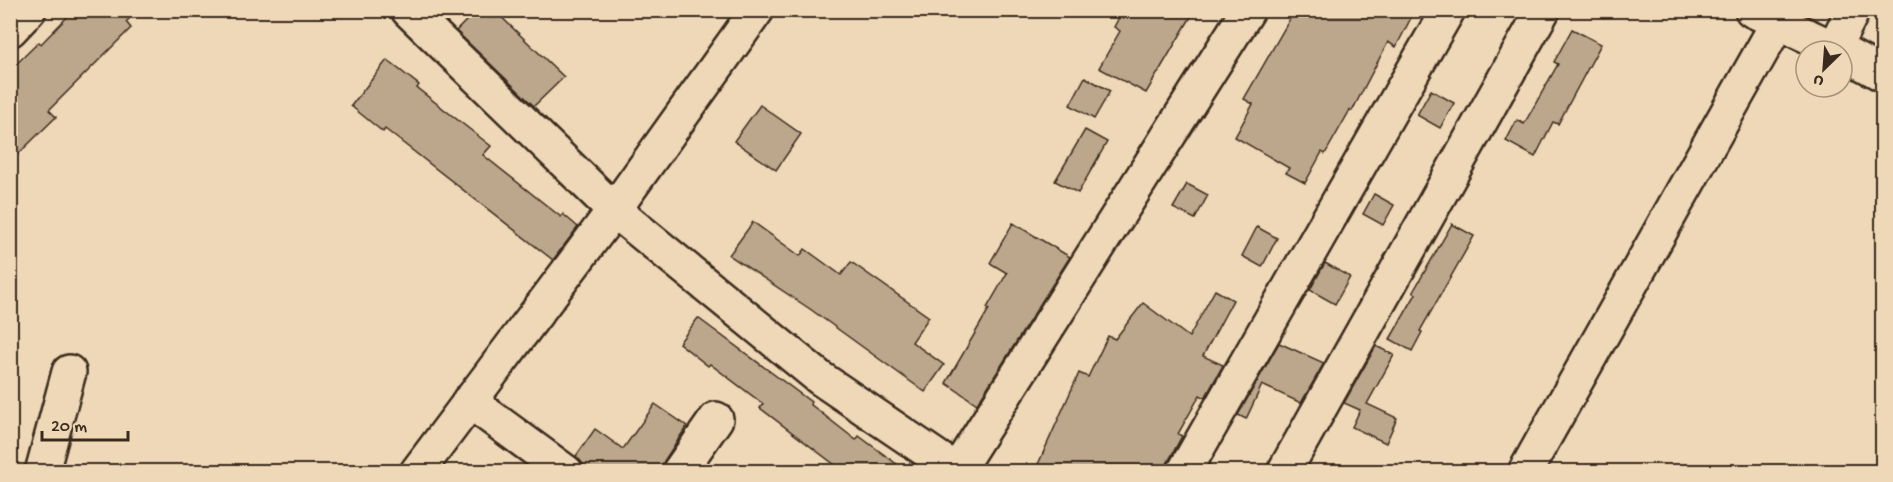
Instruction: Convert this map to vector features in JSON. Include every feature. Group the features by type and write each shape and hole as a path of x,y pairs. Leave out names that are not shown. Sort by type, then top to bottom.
{"street":[{"path":"10,30 29,10"},
{"path":"408,10 614,210 820,378 957,471 1248,10"},
{"path":"417,471 614,210 757,10"},
{"path":"1184,471 1448,10"},
{"path":"1284,471 1543,10"},
{"path":"1842,39 1852,10"},
{"path":"1525,471 1765,17 1814,39"},
{"path":"1854,59 1882,74"},
{"path":"42,471 69,372"},
{"path":"469,401 566,471"},
{"path":"679,471 716,419"}],"building":[{"path":"74,10 138,10 126,22 131,28 49,110 56,117 10,162 10,70 39,42 41,44"},
{"path":"477,10 494,10 564,77 534,106 456,31"},
{"path":"1123,10 1195,10 1146,93 1099,68 1120,31 1114,27"},
{"path":"1295,10 1415,10 1396,47 1388,42 1352,111 1350,110 1325,154 1322,152 1305,183 1286,173 1289,168 1235,137 1253,104 1244,99"},
{"path":"1572,29 1601,44 1558,124 1553,122 1535,157 1506,141 1517,120 1524,124 1558,64 1554,62"},
{"path":"387,60 419,85 417,88 491,146 483,155 561,217 563,214 578,227 553,260 385,129 383,132 351,106"},
{"path":"1085,77 1110,91 1094,119 1070,105"},
{"path":"1431,90 1454,103 1440,128 1417,115"},
{"path":"760,105 801,134 776,170 734,141"},
{"path":"1085,130 1107,142 1078,193 1055,181"},
{"path":"1187,184 1208,195 1195,219 1173,208"},
{"path":"1374,194 1394,205 1383,225 1363,214"},
{"path":"753,222 800,256 805,249 841,275 851,262 929,317 912,342 944,365 925,392 810,309 729,255"},
{"path":"1013,223 1070,257 977,404 946,383 1007,273 990,263"},
{"path":"1452,224 1474,236 1420,331 1422,332 1412,351 1390,339 1416,294 1413,292"},
{"path":"1257,227 1277,238 1262,267 1242,256"},
{"path":"1325,263 1350,277 1335,304 1310,290"},
{"path":"1215,290 1233,300 1203,356 1223,365 1205,398 1200,395 1178,434 1182,436 1163,471 1035,471 1079,373 1088,377 1108,336 1115,339 1143,303 1189,337"},
{"path":"698,318 811,402 810,404 856,440 859,436 906,471 843,471 760,408 763,404 679,343"},
{"path":"1279,343 1324,363 1301,403 1262,385 1246,419 1238,415"},
{"path":"1376,346 1394,355 1367,404 1397,418 1386,443 1352,427 1360,410 1344,403"},
{"path":"655,404 687,426 660,471 584,470 583,464 576,456 595,429 623,449"}]}
